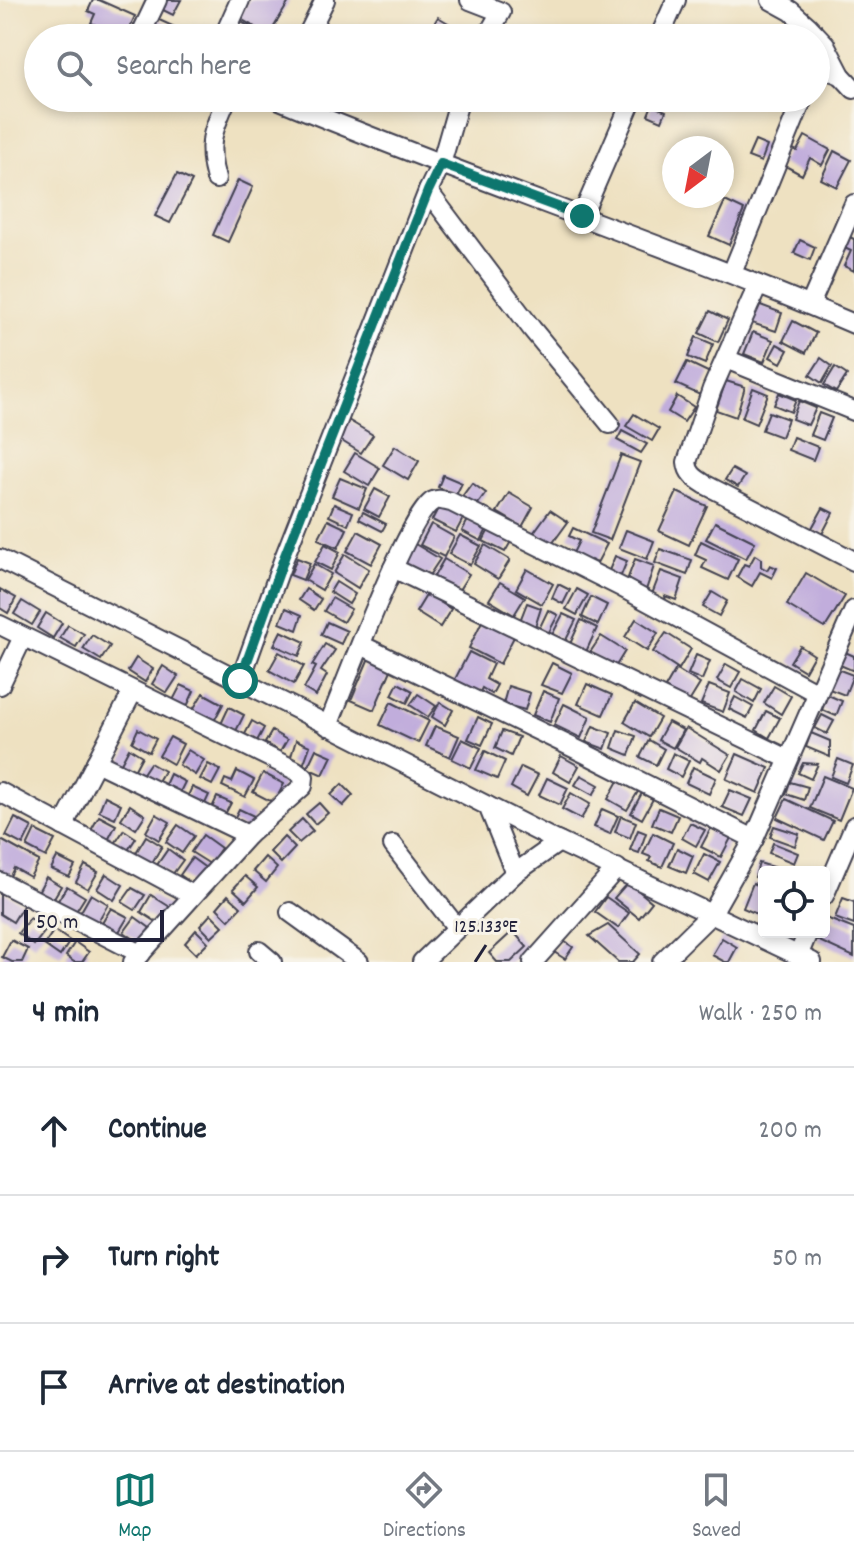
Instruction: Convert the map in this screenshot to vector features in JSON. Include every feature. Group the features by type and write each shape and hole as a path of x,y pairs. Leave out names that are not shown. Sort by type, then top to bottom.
{"street":[{"path":"146,24 157,0"},
{"path":"229,24 240,0"},
{"path":"313,24 325,0"},
{"path":"470,0 504,6 494,24"},
{"path":"665,24 676,0"},
{"path":"771,0 791,11 804,24"},
{"path":"830,54 841,75 854,89"},
{"path":"216,179 210,148 221,112"},
{"path":"312,112 441,164 732,273 854,324"},
{"path":"240,681 284,558 441,164 456,112"},
{"path":"582,216 627,112"},
{"path":"732,273 797,112"},
{"path":"428,191 532,329 610,424"},
{"path":"810,305 854,204"},
{"path":"758,285 712,389 687,469 706,485 854,561"},
{"path":"726,359 854,411"},
{"path":"328,726 413,525 426,508 439,499 451,502 623,588 817,693"},
{"path":"0,559 559,842 805,959 807,938"},
{"path":"393,568 788,759"},
{"path":"662,962 712,913 754,839 854,610"},
{"path":"0,625 302,774 305,781 248,835 137,958 0,882"},
{"path":"0,685 23,637"},
{"path":"361,645 754,839"},
{"path":"63,826 133,691"},
{"path":"96,762 248,835"},
{"path":"0,792 193,895"},
{"path":"488,806 515,873"},
{"path":"830,882 854,826"},
{"path":"422,962 515,873 559,842"},
{"path":"393,845 457,928"},
{"path":"533,962 617,868"},
{"path":"290,912 359,962"}],"building":[{"path":"93,0 99,0 135,16 131,24 93,24 91,23 95,14 88,11"},
{"path":"165,0 181,0 173,15 161,9"},
{"path":"249,0 290,0 276,24 250,24 239,18"},
{"path":"438,17 450,24 434,24"},
{"path":"649,112 666,112 662,121 648,115"},
{"path":"805,136 830,150 822,165 810,158 802,175 780,163 789,147 797,151"},
{"path":"755,141 767,146 761,162 748,157"},
{"path":"834,151 851,160 837,187 821,179"},
{"path":"177,174 192,181 170,223 155,216"},
{"path":"238,180 253,187 228,242 213,235"},
{"path":"734,205 744,210 729,245 709,236 722,208 734,208"},
{"path":"843,234 854,239 854,271 844,266 851,251 838,245"},
{"path":"800,240 815,247 810,260 794,253"},
{"path":"755,303 782,313 776,331 749,322"},
{"path":"710,311 728,320 718,342 699,333"},
{"path":"793,321 816,333 806,353 783,341"},
{"path":"753,332 773,340 764,362 744,354"},
{"path":"696,337 713,344 705,364 688,357"},
{"path":"777,344 788,350 781,363 770,357"},
{"path":"821,358 832,366 822,383 810,375"},
{"path":"687,362 710,373 700,395 676,384"},
{"path":"835,367 847,375 836,392 824,385"},
{"path":"726,381 745,387 736,417 716,410"},
{"path":"753,388 768,394 756,424 742,418"},
{"path":"779,393 796,400 791,412 774,405"},
{"path":"677,396 694,407 684,422 668,412"},
{"path":"799,401 816,408 808,425 792,419"},
{"path":"769,412 788,419 781,437 762,430"},
{"path":"819,413 832,418 823,440 810,435"},
{"path":"634,414 659,429 652,441 626,426"},
{"path":"348,420 373,435 361,453 337,438"},
{"path":"622,431 647,444 641,453 617,440"},
{"path":"793,437 818,447 813,460 788,450"},
{"path":"395,446 419,461 408,480 383,465"},
{"path":"355,453 380,468 369,486 344,471"},
{"path":"621,455 640,462 610,540 591,533"},
{"path":"732,469 745,476 738,487 725,480"},
{"path":"443,475 462,483 456,495 438,487"},
{"path":"340,478 367,489 359,508 332,496"},
{"path":"472,483 486,493 475,508 461,498"},
{"path":"375,489 390,497 379,517 364,509"},
{"path":"677,492 707,506 689,545 659,531"},
{"path":"509,493 533,507 522,527 497,512"},
{"path":"442,501 466,513 456,532 432,520"},
{"path":"334,504 353,512 348,525 329,516"},
{"path":"823,508 833,513 822,534 812,528"},
{"path":"550,510 568,522 552,544 534,532"},
{"path":"363,512 386,524 382,531 359,519"},
{"path":"328,520 347,529 338,548 318,539"},
{"path":"468,520 487,529 481,541 462,531"},
{"path":"715,522 755,542 746,559 706,539"},
{"path":"431,524 454,537 444,557 420,545"},
{"path":"491,526 513,538 505,552 483,541"},
{"path":"573,528 607,544 597,563 591,560 588,566 571,557 579,541 569,536"},
{"path":"626,530 654,541 647,559 619,548"},
{"path":"358,531 382,544 371,564 347,551"},
{"path":"460,535 481,546 470,565 449,554"},
{"path":"701,541 738,559 728,580 702,568 706,560 695,555"},
{"path":"325,544 340,552 331,570 315,562"},
{"path":"415,544 440,559 428,577 404,563"},
{"path":"485,545 510,560 498,579 474,564"},
{"path":"660,549 692,560 687,575 655,563"},
{"path":"345,554 369,569 358,588 334,573"},
{"path":"755,555 761,559 761,567 767,570 770,565 777,568 772,578 760,572 752,586 737,577 744,564 749,566"},
{"path":"615,556 627,561 620,578 608,573"},
{"path":"297,558 310,563 303,580 290,575"},
{"path":"444,559 469,574 457,593 433,578"},
{"path":"635,559 654,566 645,593 625,586"},
{"path":"314,564 331,574 322,590 305,580"},
{"path":"527,569 553,584 542,604 516,589"},
{"path":"661,571 683,579 676,600 665,596 666,602 651,597"},
{"path":"806,573 845,596 825,628 787,605"},
{"path":"336,582 355,594 349,604 330,592"},
{"path":"500,582 525,597 514,615 489,600"},
{"path":"558,584 570,590 563,604 552,598"},
{"path":"0,589 16,598 8,613 0,608"},
{"path":"306,589 321,599 314,610 299,600"},
{"path":"577,589 588,595 577,615 566,609"},
{"path":"712,592 727,601 719,616 703,607"},
{"path":"427,594 451,609 440,627 416,612"},
{"path":"591,597 607,605 598,625 582,617"},
{"path":"332,598 351,609 343,622 324,611"},
{"path":"22,601 40,612 32,625 14,614"},
{"path":"527,603 541,608 535,627 520,621"},
{"path":"286,608 302,615 297,630 280,623"},
{"path":"548,610 558,615 548,634 539,629"},
{"path":"46,613 62,623 53,638 37,628"},
{"path":"563,614 576,620 565,642 552,635"},
{"path":"483,619 515,635 500,664 469,648"},
{"path":"636,619 658,633 647,651 625,637"},
{"path":"581,620 597,628 585,654 569,646"},
{"path":"327,622 347,631 341,644 321,635"},
{"path":"68,625 84,634 76,647 60,638"},
{"path":"281,631 305,642 299,656 274,645"},
{"path":"666,633 691,649 679,669 653,652"},
{"path":"92,635 110,646 101,660 83,649"},
{"path":"601,636 625,651 614,669 589,654"},
{"path":"325,644 335,650 321,671 327,675 316,696 304,689 316,667 312,665"},
{"path":"800,646 814,655 805,671 790,662"},
{"path":"279,652 304,666 294,684 269,670"},
{"path":"469,652 493,664 486,679 497,685 492,694 482,688 477,698 452,685"},
{"path":"845,652 854,656 854,671 840,665"},
{"path":"371,653 394,663 374,710 351,700"},
{"path":"696,655 710,661 702,680 688,674"},
{"path":"136,658 153,669 145,682 128,671"},
{"path":"552,663 572,673 562,693 541,685"},
{"path":"726,664 740,672 731,688 717,680"},
{"path":"163,666 178,676 167,693 152,684"},
{"path":"676,669 700,684 689,702 665,688"},
{"path":"837,669 853,675 845,695 829,689"},
{"path":"743,679 761,689 754,703 736,692"},
{"path":"398,683 413,691 407,703 392,695"},
{"path":"587,684 612,695 603,715 578,704"},
{"path":"181,685 194,691 185,711 171,704"},
{"path":"709,685 730,693 723,712 701,704"},
{"path":"508,686 530,693 525,710 503,704"},
{"path":"774,686 791,696 781,714 764,703"},
{"path":"543,691 559,698 550,722 533,715"},
{"path":"203,693 223,704 213,723 191,713"},
{"path":"418,694 436,706 428,717 410,705"},
{"path":"828,695 842,701 836,716 822,710"},
{"path":"735,697 753,707 747,718 729,709"},
{"path":"391,702 429,721 418,743 380,725"},
{"path":"440,702 453,710 445,725 432,717"},
{"path":"635,703 660,718 649,737 624,722"},
{"path":"564,704 590,717 581,738 554,725"},
{"path":"229,707 244,715 236,731 221,724"},
{"path":"766,711 780,718 769,738 756,730"},
{"path":"822,715 834,721 827,734 815,728"},
{"path":"478,717 492,724 482,745 468,739"},
{"path":"252,721 264,728 257,741 245,734"},
{"path":"668,722 683,730 673,748 658,740"},
{"path":"435,726 459,736 450,757 426,746"},
{"path":"593,726 611,733 605,749 586,742"},
{"path":"686,728 730,755 721,770 675,747"},
{"path":"138,729 156,739 149,752 132,742"},
{"path":"618,730 636,736 629,755 612,748"},
{"path":"272,731 287,740 280,752 265,743"},
{"path":"502,731 519,737 511,756 495,748"},
{"path":"811,733 830,741 830,757 806,747"},
{"path":"170,737 183,744 173,764 159,756"},
{"path":"462,739 481,748 471,768 452,759"},
{"path":"296,740 310,746 301,771 289,763"},
{"path":"649,740 664,749 656,765 640,757"},
{"path":"129,748 142,756 134,771 121,763"},
{"path":"316,749 332,756 323,775 307,768"},
{"path":"188,750 204,760 195,775 179,765"},
{"path":"485,751 505,761 497,779 476,770"},
{"path":"673,753 689,761 681,777 666,769"},
{"path":"737,754 769,768 758,793 726,779"},
{"path":"561,756 579,766 570,782 553,772"},
{"path":"838,759 853,765 846,783 831,777"},
{"path":"150,763 164,771 157,783 142,775"},
{"path":"803,763 818,764 811,779 798,773"},
{"path":"208,764 220,770 212,785 200,779"},
{"path":"521,767 538,775 527,796 511,787"},
{"path":"693,767 716,778 709,794 686,783"},
{"path":"237,771 254,780 245,797 222,786 225,779 232,782"},
{"path":"263,773 284,784 274,803 253,792"},
{"path":"170,774 185,782 179,794 164,787"},
{"path":"581,775 599,785 593,795 575,785"},
{"path":"823,776 852,788 839,820 810,808"},
{"path":"547,778 568,788 560,805 539,795"},
{"path":"619,779 639,790 627,810 608,799"},
{"path":"790,782 808,787 804,800 786,794"},
{"path":"342,784 353,795 343,806 331,795"},
{"path":"192,787 209,795 203,808 186,800"},
{"path":"730,790 752,799 744,816 722,807"},
{"path":"571,793 590,804 581,819 562,809"},
{"path":"642,793 653,799 642,819 631,813"},
{"path":"105,796 121,804 115,818 99,811"},
{"path":"217,797 231,803 223,818 210,812"},
{"path":"786,799 833,821 824,840 777,818"},
{"path":"319,803 328,813 315,824 306,814"},
{"path":"130,805 145,815 136,829 121,819"},
{"path":"659,808 678,816 671,832 652,824"},
{"path":"239,809 254,816 248,830 232,823"},
{"path":"602,809 618,816 610,834 594,827"},
{"path":"156,814 170,822 159,840 146,832"},
{"path":"99,816 116,825 106,844 89,834"},
{"path":"621,816 636,822 630,838 615,832"},
{"path":"15,818 32,827 23,845 6,836"},
{"path":"302,819 313,831 299,843 288,832"},
{"path":"690,823 705,830 696,846 682,838"},
{"path":"178,825 194,836 182,853 166,842"},
{"path":"774,826 799,834 795,846 770,837"},
{"path":"711,828 731,838 721,857 701,847"},
{"path":"35,830 55,840 46,857 27,847"},
{"path":"124,830 136,838 126,853 114,845"},
{"path":"638,830 646,833 639,853 630,850"},
{"path":"653,833 673,843 662,867 643,854"},
{"path":"203,835 221,848 210,864 191,852"},
{"path":"146,836 162,846 150,866 134,856"},
{"path":"284,837 295,848 281,863 270,852"},
{"path":"1,840 39,861 30,877 14,868 9,878 0,873"},
{"path":"773,843 798,853 794,863 769,853"},
{"path":"677,848 693,856 686,873 669,866"},
{"path":"168,849 183,860 172,875 157,865"},
{"path":"704,854 720,862 709,882 694,874"},
{"path":"57,857 75,866 69,877 51,869"},
{"path":"265,857 277,868 266,882 253,871"},
{"path":"192,858 207,869 196,886 180,875"},
{"path":"85,865 98,872 88,889 76,882"},
{"path":"106,874 123,885 114,900 97,889"},
{"path":"245,876 258,887 246,901 233,889"},
{"path":"46,877 61,886 52,901 38,892"},
{"path":"628,882 652,902 639,918 614,898"},
{"path":"753,883 758,885 758,914 743,908"},
{"path":"67,886 85,897 75,913 57,902"},
{"path":"132,888 145,895 135,910 122,902"},
{"path":"4,892 24,904 13,922 0,914 0,893"},
{"path":"91,894 108,904 96,925 79,915"},
{"path":"151,895 170,907 160,924 141,912"},
{"path":"228,895 241,907 229,920 217,908"},
{"path":"606,897 629,913 618,928 595,912"},
{"path":"843,898 854,902 854,925 835,918"},
{"path":"111,908 128,917 117,935 101,925"},
{"path":"211,914 223,926 211,937 200,926"},
{"path":"135,917 150,928 140,943 124,932"},
{"path":"30,918 46,930 34,945 18,933"},
{"path":"830,920 854,929 854,957 817,940 830,938"},
{"path":"608,925 640,954 633,962 618,962 589,936"},
{"path":"54,930 70,941 60,956 44,945"},
{"path":"196,930 208,942 196,954 185,943"},
{"path":"513,931 527,947 511,962 497,962 489,953"},
{"path":"722,938 737,947 729,962 712,955"},
{"path":"11,940 28,949 22,962 12,962 2,957"},
{"path":"562,940 573,947 565,959 554,952"},
{"path":"75,942 89,952 82,962 74,962 66,956"}],"route":[{"path":"240,681 284,558 441,164 582,216"}]}
